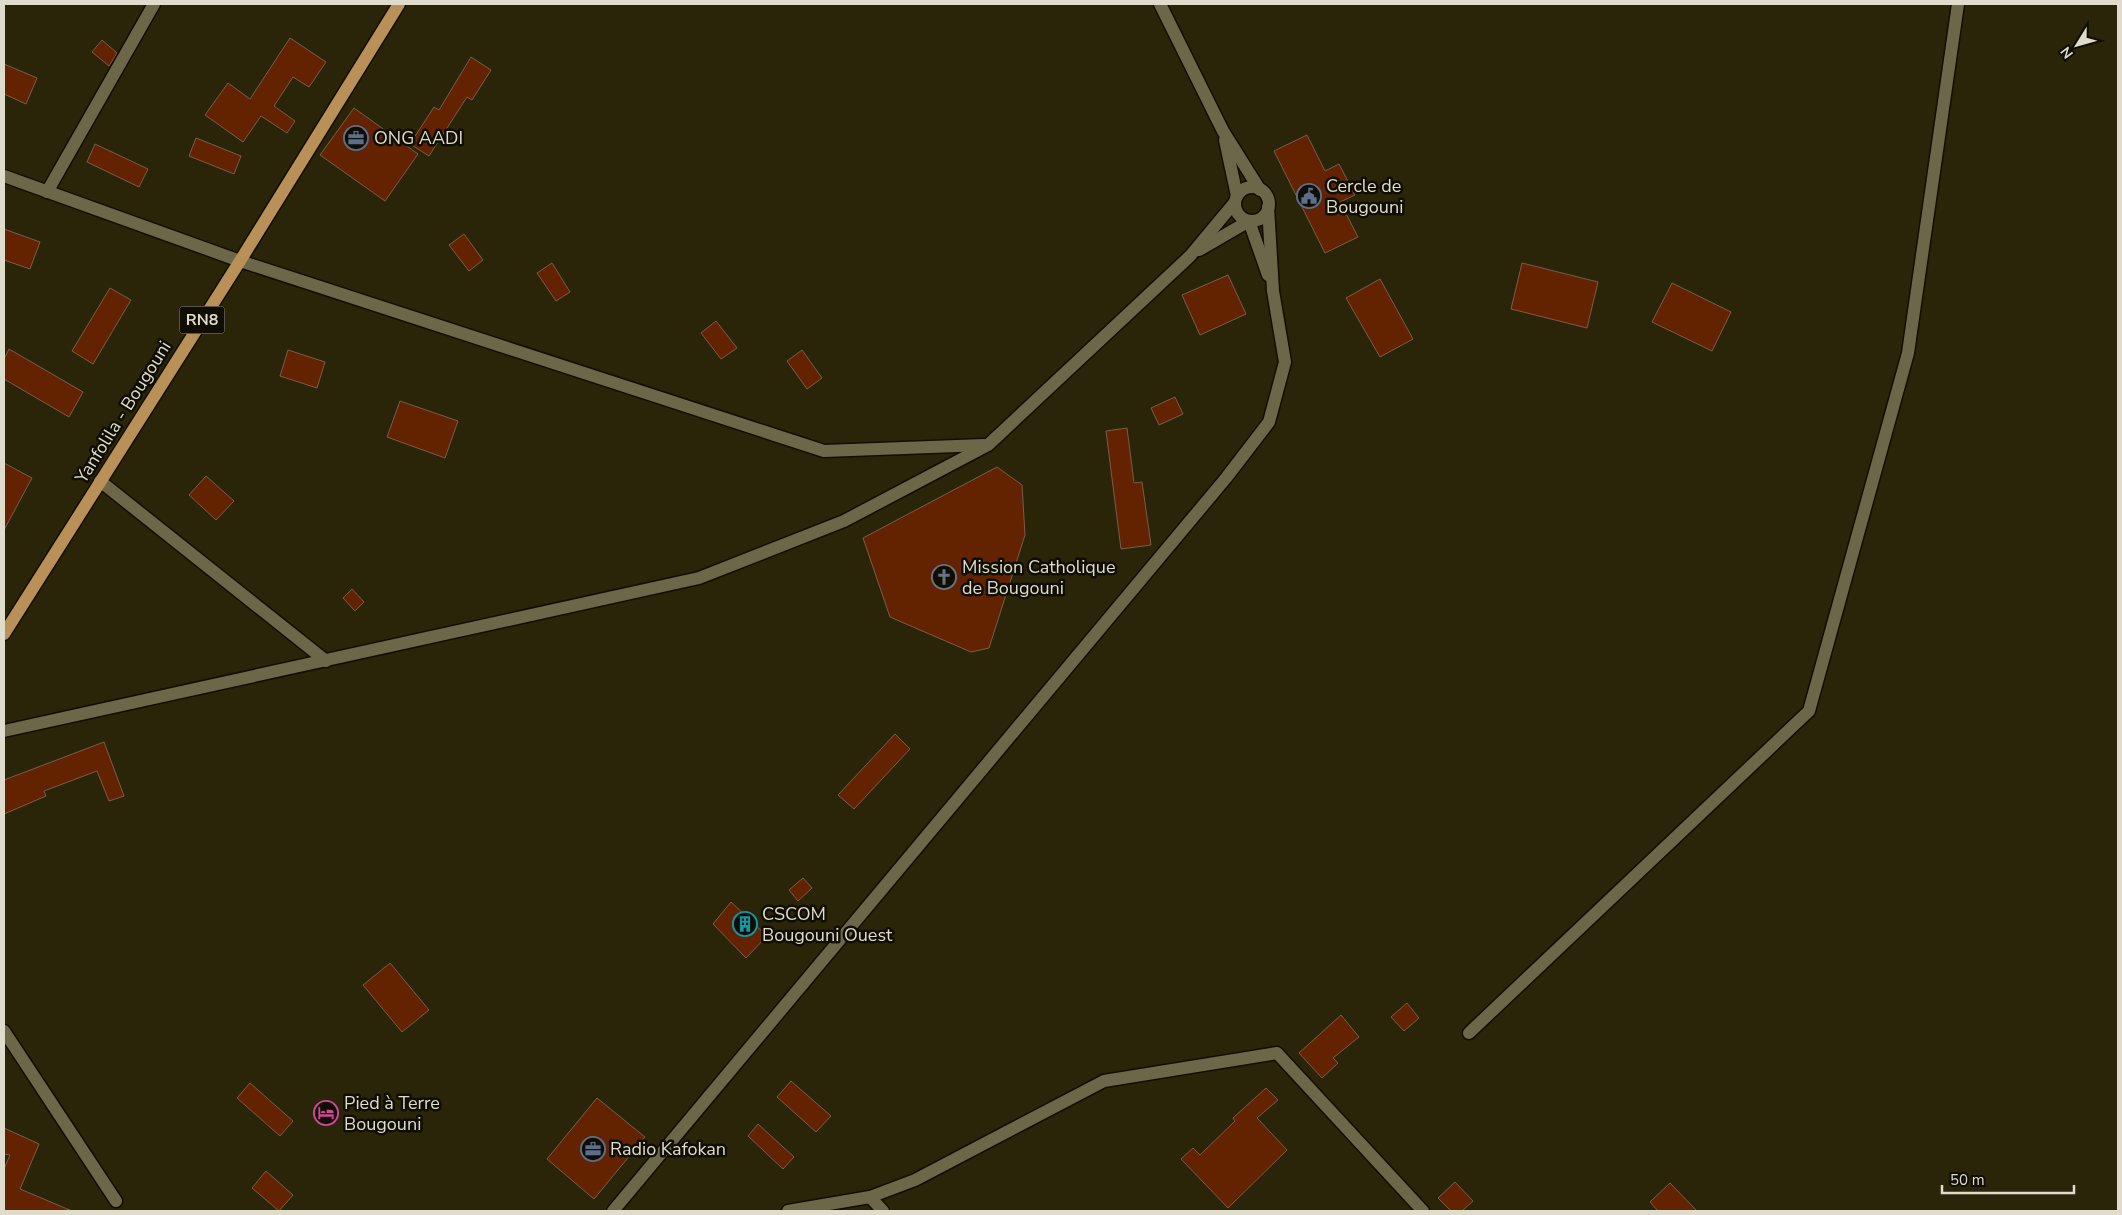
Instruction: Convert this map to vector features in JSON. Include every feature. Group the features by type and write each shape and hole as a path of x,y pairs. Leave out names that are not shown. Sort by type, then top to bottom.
{"main road":[{"name":"Yanfolila - Bougouni","path":"4,634 240,261 398,4"}],"street":[{"path":"47,192 154,4"},
{"path":"613,1211 1226,478 1269,422 1285,362 1273,291 1266,196 1260,190 1223,132 1160,4"},
{"path":"1470,1033 1809,711 1908,353 1958,4"},
{"path":"1223,132 1238,215 1249,221 1273,291"},
{"path":"4,176 240,261 824,451 988,444"},
{"path":"4,731 699,578 844,521 988,444 1190,256 1236,199 1248,188 1260,190"},
{"path":"1190,256 1249,221 1262,218 1268,207"},
{"path":"100,481 326,661"},
{"path":"4,1031 116,1200"},
{"path":"788,1211 870,1197 915,1180 1104,1081 1277,1053 1423,1211"},
{"path":"870,1197 883,1211"}],"building":[{"path":"290,38 326,62 309,87 293,77 274,106 295,121 287,133 261,116 243,142 205,115 228,83 250,99"},
{"path":"102,40 117,53 109,66 92,52"},
{"path":"471,57 491,70 472,100 467,97 429,156 410,144 434,107 439,110"},
{"path":"4,64 37,78 26,104 4,94"},
{"path":"354,108 418,154 385,201 320,155"},
{"path":"1307,135 1325,171 1339,164 1355,195 1340,202 1358,237 1325,253 1274,151"},
{"path":"196,138 241,156 234,174 189,156"},
{"path":"95,144 148,169 139,187 87,162"},
{"path":"4,229 40,242 30,269 4,260"},
{"path":"464,234 483,260 469,271 449,245"},
{"path":"552,263 570,292 556,301 537,273"},
{"path":"1522,263 1598,282 1587,328 1511,309"},
{"path":"1228,275 1246,314 1200,335 1182,295"},
{"path":"1380,279 1413,339 1380,357 1346,298"},
{"path":"1672,283 1731,312 1712,351 1652,322"},
{"path":"110,288 131,300 93,364 72,351"},
{"path":"716,321 737,348 721,359 701,333"},
{"path":"9,349 83,392 69,417 4,379 4,359"},
{"path":"288,350 325,362 317,388 280,376"},
{"path":"802,350 822,378 807,389 787,361"},
{"path":"1175,397 1183,414 1159,425 1151,408"},
{"path":"400,401 458,421 445,458 387,437"},
{"path":"1127,428 1134,483 1142,482 1151,545 1121,549 1106,431"},
{"path":"4,463 32,478 4,530"},
{"name":"Mission Catholique de Bougouni","path":"997,467 1022,485 1025,535 989,648 971,652 890,617 863,538"},
{"path":"206,476 234,501 216,520 189,495"},
{"path":"352,589 364,602 355,611 343,598"},
{"path":"895,734 910,749 854,809 838,795"},
{"path":"104,742 124,796 109,801 97,771 44,791 46,796 4,814 4,780"},
{"path":"803,878 812,888 798,901 789,890"},
{"path":"731,902 767,936 746,958 713,924"},
{"path":"390,963 429,1010 402,1032 363,985"},
{"path":"1407,1003 1419,1018 1404,1031 1391,1017"},
{"path":"1341,1015 1359,1037 1333,1058 1338,1063 1322,1078 1299,1053"},
{"path":"791,1081 831,1116 816,1132 777,1097"},
{"path":"250,1083 293,1121 280,1136 237,1098"},
{"path":"1266,1088 1278,1100 1257,1118 1287,1150 1228,1208 1181,1159 1193,1148 1200,1155 1235,1121 1233,1118"},
{"path":"597,1098 645,1137 594,1199 547,1159"},
{"path":"758,1124 794,1157 783,1169 748,1136"},
{"path":"4,1128 39,1144 20,1189 72,1211 4,1211 4,1169 10,1155 4,1154"},
{"path":"266,1171 293,1195 279,1211 252,1188"},
{"path":"1455,1182 1473,1201 1462,1211 1451,1211 1438,1198"},
{"path":"1670,1183 1697,1211 1658,1211 1650,1202"}],"place":[{"name":"ONG AADI","path":"356,138"},
{"name":"Cercle de Bougouni","path":"1309,196"},
{"name":"Mission Catholique de Bougouni","path":"944,577"},
{"name":"CSCOM Bougouni Ouest","path":"745,924"},
{"name":"Pied à Terre Bougouni","path":"326,1113"},
{"name":"Radio Kafokan","path":"593,1149"}]}
